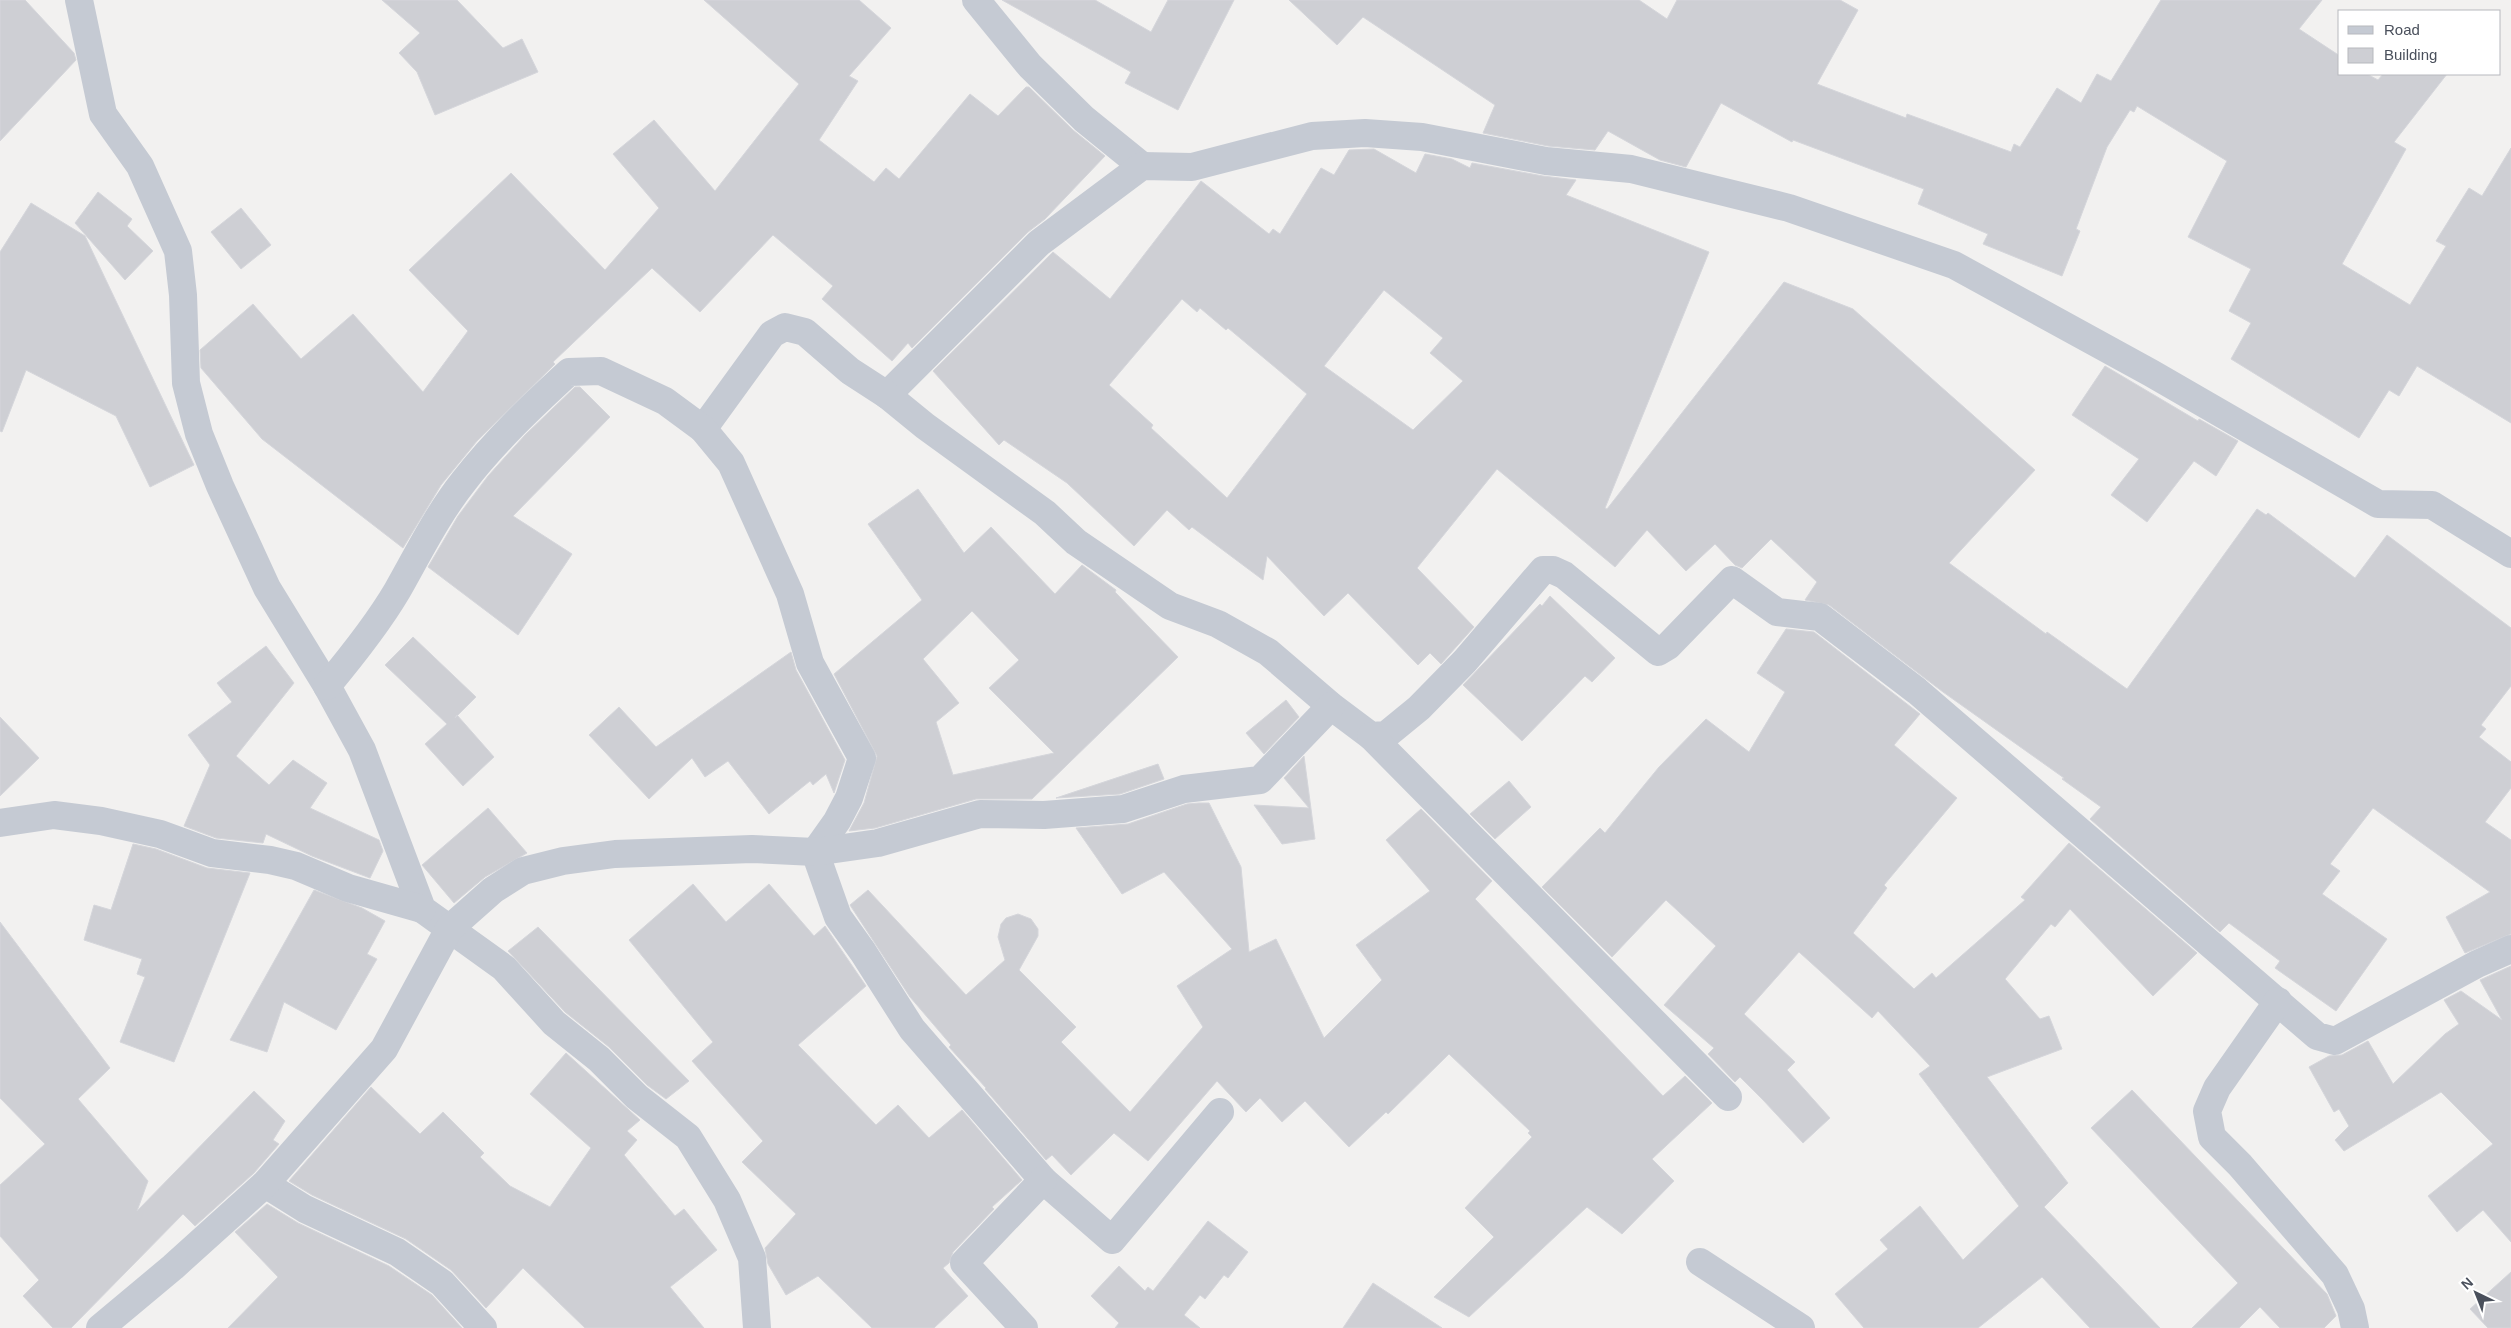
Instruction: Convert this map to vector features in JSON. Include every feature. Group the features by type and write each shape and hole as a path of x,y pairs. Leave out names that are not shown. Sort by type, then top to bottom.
{"street":[{"path":"79,0 103,114 140,166 178,251 183,295 186,383 199,434 220,486 267,588 328,686 362,750 422,909"},
{"path":"976,0 1030,66 1084,118 1142,166"},
{"path":"887,395 1039,243 1142,166 1192,167 1312,136 1365,133 1422,137 1546,161 1631,169 1789,208 1954,265 2151,373 2378,504 2432,505 2511,554"},
{"path":"704,429 772,334 785,327 805,332 850,371 887,395 1045,513 1076,542 1170,606 1218,624 1268,652 1331,706 1371,736 1728,1097"},
{"path":"328,686 362,643 396,592 424,540 464,481 521,416 569,372 602,371 666,401 704,429 731,463 790,594 810,663 862,758 849,798 837,821 815,852"},
{"path":"1371,736 1386,734 1419,708 1465,661 1543,570 1554,570 1564,575 1658,652 1668,646 1732,580 1777,612 1820,617 1918,691 2278,1001 2316,1036 2335,1041 2477,964 2511,949"},
{"path":"100,1328 173,1267 265,1184 384,1049 449,929 493,890 523,871 563,861 614,854 752,849 815,852 878,843 980,814 1044,815 1123,809 1184,789 1260,780 1331,706"},
{"path":"0,824 54,815 101,820 160,834 212,853 270,860 296,866 348,888 422,909 504,968 554,1023 599,1059 636,1097 688,1137 727,1200 752,1258 758,1328"},
{"path":"815,852 838,917 863,952 912,1029 1043,1180 1112,1240 1220,1112"},
{"path":"2278,1001 2217,1088 2207,1112 2212,1137 2240,1165 2335,1275 2351,1309 2355,1328"},
{"path":"1024,1328 964,1263 1043,1180"},
{"path":"265,1184 305,1209 397,1252 442,1283 483,1328"},
{"path":"1700,1262 1801,1328"}],"building":[{"path":"0,0 25,0 74,53 76,60 0,141"},
{"path":"382,0 457,0 503,48 522,39 538,72 435,115 417,72 399,53 420,33"},
{"path":"704,0 859,0 891,28 849,76 858,81 819,140 874,182 886,168 899,179 970,94 998,116 1026,87 1029,87 1073,130 1105,156 1045,219 1028,232 912,348 908,343 892,361 822,299 833,286 773,235 700,312 652,268 553,362 555,364 477,441 441,485 403,548 262,439 201,368 200,350 253,304 301,359 353,314 423,392 468,331 409,270 511,173 605,270 659,208 613,154 654,120 715,191 799,84"},
{"path":"1002,0 1095,0 1151,32 1168,0 1234,0 1178,110 1125,83 1131,72"},
{"path":"1289,0 1639,0 1667,19 1677,0 1840,0 1858,10 1817,84 1906,118 1907,114 2011,152 2014,144 2020,147 2057,88 2081,103 2097,74 2111,81 2161,0 2322,0 2299,29 2338,55 2338,75 2369,75 2378,80 2382,75 2446,75 2394,142 2406,149 2342,264 2410,305 2446,246 2436,241 2469,188 2482,196 2511,148 2511,423 2417,366 2399,396 2389,390 2359,438 2231,359 2251,323 2229,311 2251,269 2188,237 2227,161 2137,106 2134,112 2130,110 2107,147 2076,229 2080,231 2062,276 1983,244 1988,234 1918,204 1924,189 1793,140 1792,142 1721,103 1686,167 1660,160 1608,131 1595,150 1548,146 1483,133 1495,105 1363,17 1337,45"},
{"path":"1374,149 1416,173 1425,154 1452,159 1470,168 1472,163 1576,180 1566,195 1709,252 1605,508 1607,509 1784,282 1853,309 2035,470 1949,563 2046,634 2047,632 2127,689 2257,509 2266,515 2268,513 2355,578 2387,535 2511,628 2511,686 2481,725 2486,729 2479,737 2511,762 2511,788 2485,822 2511,840 2511,934 2465,953 2446,917 2490,892 2373,808 2330,864 2340,871 2322,894 2387,939 2336,1011 2275,968 2280,961 2229,923 2220,932 2090,819 2101,807 2062,779 2064,778 1943,692 1829,605 1805,600 1817,582 1771,539 1742,568 1735,565 1715,544 1686,571 1647,530 1615,567 1497,469 1417,568 1474,627 1441,664 1430,653 1418,665 1348,593 1324,616 1267,556 1263,580 1192,527 1189,530 1167,510 1134,546 1067,483 1004,440 999,445 933,371 1053,252 1110,299 1201,181 1269,234 1273,229 1280,234 1321,168 1334,175 1349,150","holes":["1384,290 1443,338 1430,353 1463,381 1413,430 1324,366","1182,299 1197,312 1200,308 1226,330 1228,328 1307,394 1227,498 1151,428 1153,425 1109,385"]},
{"path":"98,192 132,219 127,226 153,251 125,280 75,223"},
{"path":"31,203 85,236 194,465 150,487 116,416 26,370 2,432 0,431 0,252"},
{"path":"241,208 271,245 241,269 211,232"},
{"path":"2105,366 2198,421 2199,419 2238,441 2216,476 2194,461 2147,522 2111,495 2139,459 2072,415"},
{"path":"575,387 580,387 610,417 513,516 572,554 518,635 428,567 458,516 488,476 525,435"},
{"path":"918,489 964,553 991,527 1055,594 1082,565 1116,590 1115,592 1178,657 1032,799 976,799 875,828 849,831 864,803 877,756 834,674 922,600 868,524","holes":["972,611 1019,660 989,688 1054,753 953,775 936,722 959,703 923,659"]},
{"path":"1550,596 1615,658 1592,682 1585,676 1522,741 1463,685 1540,604 1542,606"},
{"path":"1786,629 1814,632 1920,714 1894,745 1957,798 1884,885 1887,888 1853,933 1914,989 1932,973 1936,978 2025,900 2021,897 2069,843 2197,953 2153,996 2070,909 2055,927 2051,924 2005,979 2040,1019 2049,1016 2062,1049 1987,1077 2068,1183 2044,1207 2160,1328 2090,1328 2042,1277 1978,1328 1864,1328 1835,1294 1888,1249 1880,1240 1920,1206 1963,1260 2019,1206 1919,1074 1930,1066 1878,1011 1872,1018 1799,952 1744,1014 1795,1062 1787,1070 1830,1118 1803,1143 1740,1077 1735,1082 1708,1054 1714,1048 1664,1005 1716,946 1666,900 1612,957 1542,887 1600,828 1605,833 1659,767 1706,719 1749,752 1785,692 1757,673"},
{"path":"413,637 476,697 457,716 494,757 463,786 425,744 447,724 385,665"},
{"path":"266,646 294,683 236,756 269,785 293,760 327,783 310,808 379,840 383,851 370,878 312,856 266,834 263,843 216,838 184,826 210,765 188,735 232,702 217,683"},
{"path":"791,652 796,670 845,760 834,793 826,774 813,785 810,781 769,814 728,761 705,777 692,758 649,799 589,735 619,707 656,747"},
{"path":"1286,700 1299,717 1264,754 1246,733"},
{"path":"0,717 39,758 0,796"},
{"path":"1304,756 1315,839 1282,844 1254,805 1309,808 1284,778"},
{"path":"1158,764 1164,779 1120,794 1056,798"},
{"path":"1509,781 1531,807 1495,839 1470,814"},
{"path":"1209,803 1241,867 1249,952 1276,939 1324,1038 1382,980 1356,945 1430,891 1386,840 1421,809 1492,881 1475,899 1663,1096 1685,1076 1712,1103 1652,1159 1674,1181 1622,1234 1587,1207 1469,1317 1434,1297 1494,1237 1465,1208 1532,1137 1528,1133 1530,1131 1449,1054 1388,1114 1386,1112 1349,1147 1305,1101 1282,1122 1260,1098 1246,1112 1217,1081 1148,1161 1114,1133 1071,1175 1052,1155 1046,1160 949,1047 951,1045 910,997 850,905 868,890 966,995 1005,960 998,937 1001,924 1006,918 1018,914 1031,919 1038,929 1038,936 1019,970 1076,1027 1061,1042 1130,1112 1203,1027 1177,986 1232,949 1164,872 1122,894 1076,828 1128,824 1187,804"},
{"path":"488,808 527,853 485,877 454,903 422,865"},
{"path":"133,844 156,849 207,868 250,873 174,1062 120,1042 145,977 137,974 142,959 84,940 94,905 111,910"},
{"path":"693,884 726,922 769,884 814,936 825,926 866,986 798,1045 876,1125 898,1105 929,1138 962,1110 1022,1180 992,1207 994,1209 953,1252 949,1263 943,1268 968,1296 934,1328 872,1328 818,1276 786,1295 768,1264 765,1248 796,1214 742,1162 763,1141 692,1061 713,1042 629,940"},
{"path":"314,890 362,908 385,921 367,954 377,959 336,1030 284,1002 267,1052 230,1040"},
{"path":"0,922 110,1068 78,1099 148,1181 137,1211 254,1091 285,1121 273,1140 279,1144 254,1173 195,1226 183,1214 71,1328 53,1328 23,1296 39,1280 0,1236 0,1185 45,1144 0,1098"},
{"path":"538,927 689,1081 666,1099 647,1085 609,1047 565,1012 508,951"},
{"path":"2511,966 2511,1242 2483,1210 2457,1232 2428,1196 2493,1144 2441,1092 2344,1151 2335,1140 2349,1126 2339,1109 2334,1112 2309,1067 2329,1056 2342,1055 2368,1041 2393,1084 2445,1034 2459,1024 2444,1000 2461,991 2502,1020 2480,980"},
{"path":"566,1053 640,1120 627,1131 637,1140 624,1155 675,1216 684,1209 717,1250 670,1287 704,1328 585,1328 523,1268 486,1308 451,1270 406,1239 312,1195 289,1181 371,1087 420,1134 443,1112 484,1153 480,1157 510,1186 550,1207 591,1148 530,1094"},
{"path":"2132,1090 2327,1294 2336,1316 2324,1328 2280,1328 2260,1307 2239,1328 2192,1328 2238,1283 2091,1128"},
{"path":"267,1204 298,1223 389,1266 432,1295 462,1328 228,1328 278,1277 235,1232"},
{"path":"1208,1221 1248,1252 1228,1278 1224,1275 1205,1299 1200,1295 1184,1315 1200,1328 1115,1328 1119,1323 1091,1296 1119,1266 1145,1291 1148,1287 1153,1291"},
{"path":"2511,1272 2511,1328 2488,1328 2470,1309"},
{"path":"1373,1283 1442,1328 1343,1328"}]}
